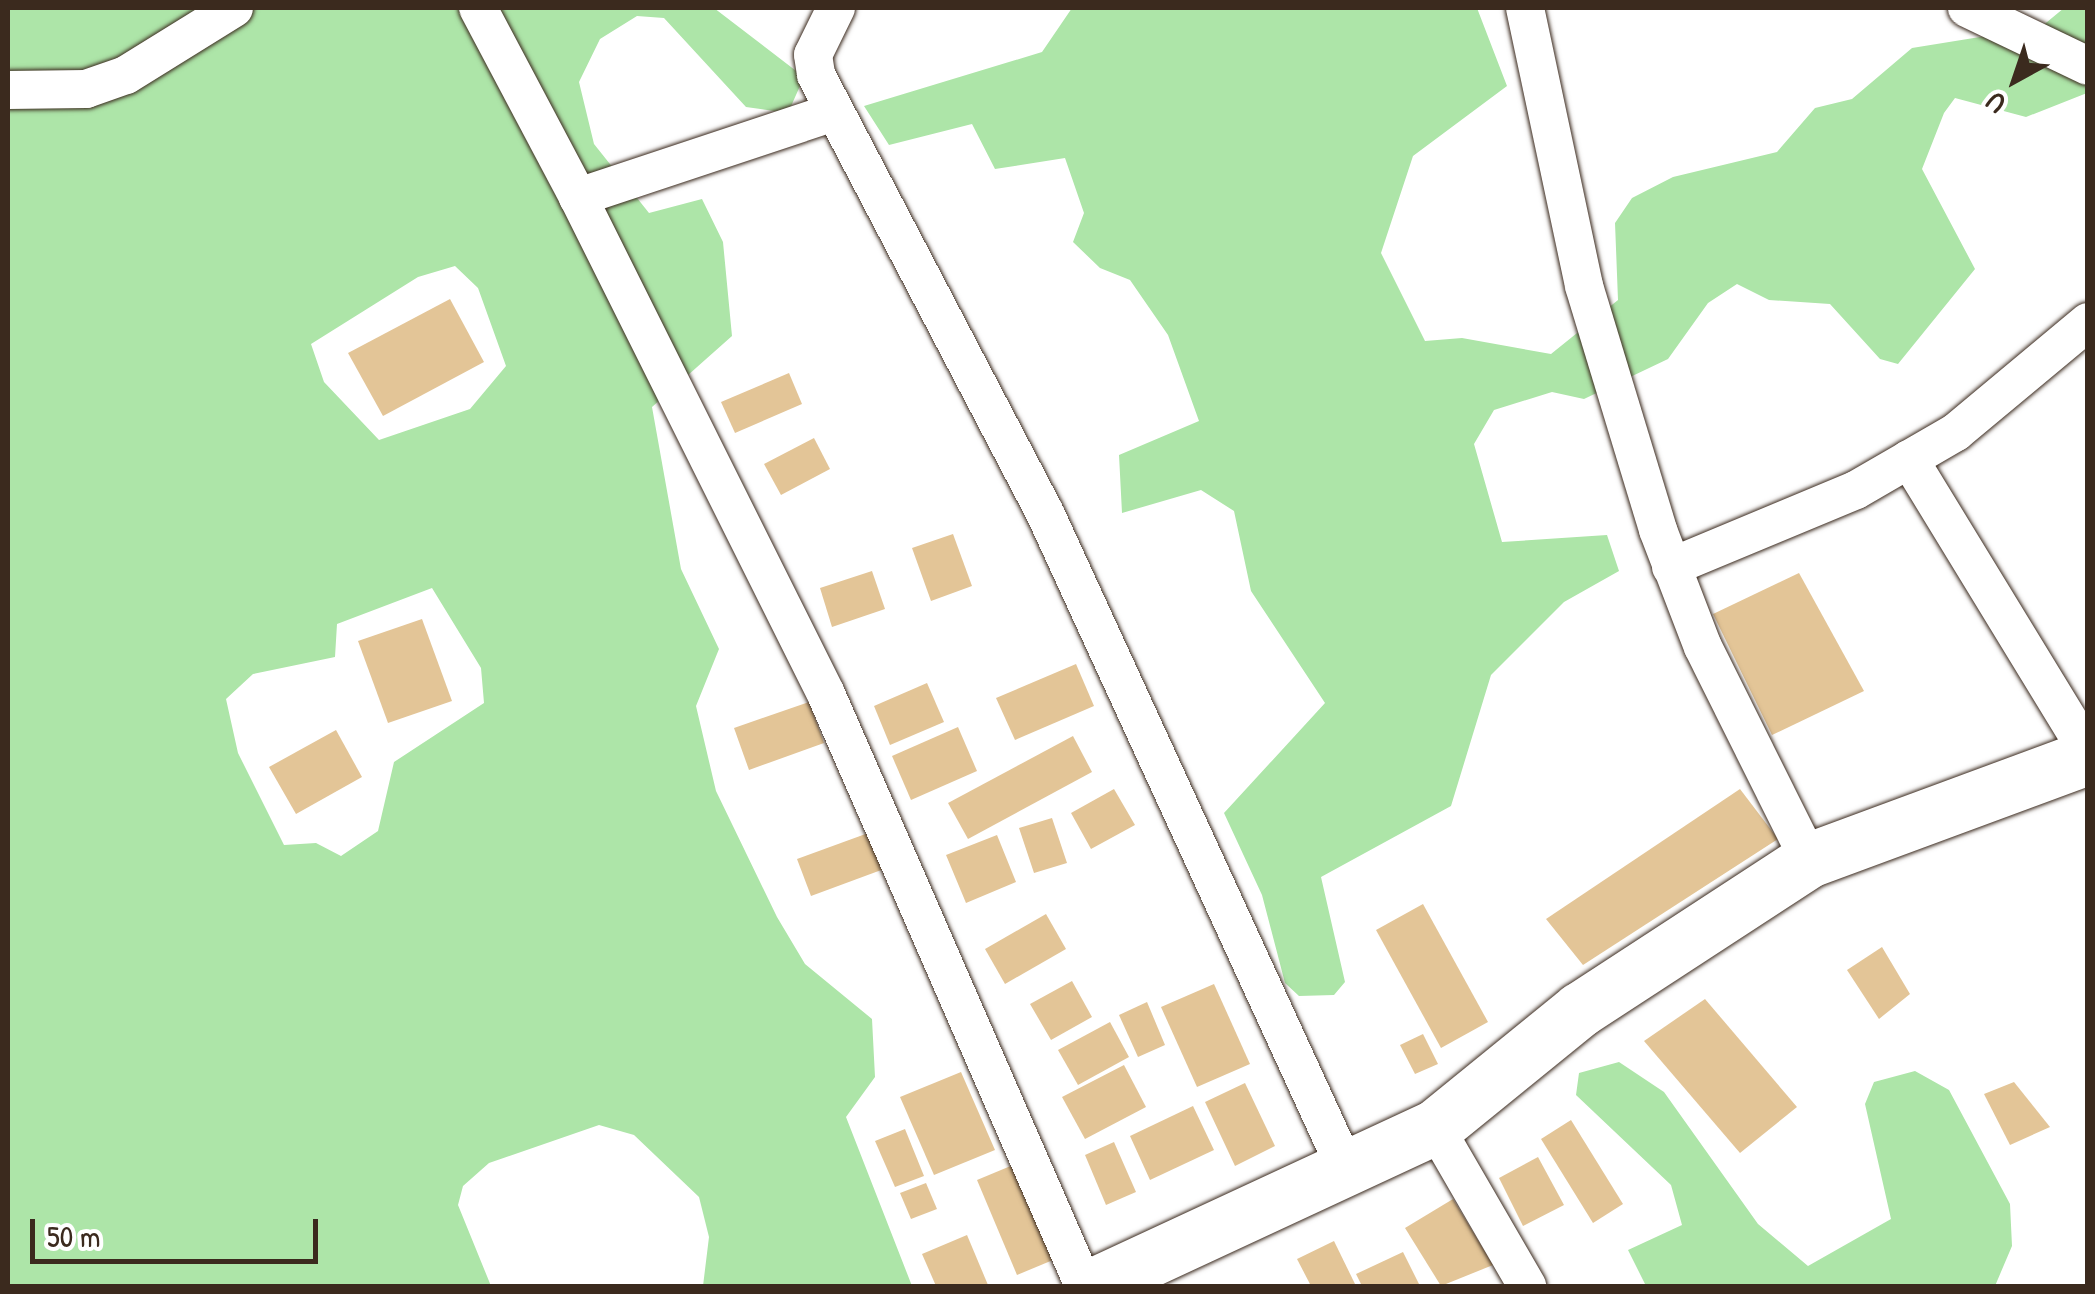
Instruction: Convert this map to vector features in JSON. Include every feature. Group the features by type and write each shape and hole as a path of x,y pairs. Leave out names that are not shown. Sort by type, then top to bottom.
{"main road":[{"path":"1092,1286 1348,1171 1435,1127 1580,1010 1809,860 2088,755"}],"street":[{"path":"8,90 86,89 126,75 234,8"},
{"path":"478,8 578,196 826,694 1084,1286"},
{"path":"836,8 813,55 834,112 1045,513 1348,1171"},
{"path":"1525,8 1584,286 1671,567 1809,860"},
{"path":"1967,8 2088,66"},
{"path":"578,196 834,112"},
{"path":"1671,567 1909,459 1956,432 2088,322"},
{"path":"1909,459 2088,755"},
{"path":"1435,1127 1527,1286"}],"green space":[{"path":"8,8 714,8 804,77 788,113 746,107 664,18 637,16 600,39 579,82 594,144 649,213 702,199 723,242 732,336 652,407 681,569 719,649 696,706 716,791 777,917 805,964 872,1019 875,1077 846,1117 912,1286 703,1286 709,1237 699,1197 634,1135 599,1125 489,1163 463,1186 458,1205 491,1286 8,1286","holes":["455,266 478,288 506,366 470,409 379,440 324,382 311,344 418,277","432,588 481,668 484,703 394,762 378,831 341,856 316,843 284,845 238,753 226,699 253,674 335,657 337,624"]},
{"path":"1072,8 1477,8 1507,86 1413,156 1381,253 1425,341 1462,338 1551,354 1618,300 1615,223 1632,198 1673,177 1777,152 1815,108 1852,99 1912,48 2041,27 2064,8 2087,8 2087,93 2026,117 1955,98 1944,113 1922,169 1975,269 1898,364 1880,359 1830,304 1769,300 1737,284 1708,303 1668,359 1584,399 1552,392 1494,410 1474,444 1502,542 1607,535 1619,571 1564,602 1491,675 1451,806 1321,877 1345,982 1334,995 1299,996 1285,983 1262,895 1224,813 1325,703 1251,591 1234,511 1201,490 1122,513 1119,455 1199,421 1168,335 1130,280 1100,268 1073,242 1084,213 1065,158 995,169 972,124 889,145 864,106 1042,52"},
{"path":"1619,1062 1664,1092 1758,1224 1808,1266 1891,1219 1865,1104 1874,1082 1915,1071 1949,1090 2010,1204 2012,1246 1995,1286 1646,1286 1628,1250 1682,1225 1671,1185 1576,1095 1579,1073"}],"building":[{"path":"450,299 484,362 383,416 348,353"},
{"path":"789,373 802,404 735,433 721,402"},
{"path":"814,438 830,469 781,495 764,464"},
{"path":"953,534 972,586 931,601 912,548"},
{"path":"872,571 885,609 832,627 820,588"},
{"path":"1799,573 1864,691 1772,735 1713,614"},
{"path":"422,619 452,701 388,723 358,641"},
{"path":"1076,664 1094,706 1015,740 996,698"},
{"path":"927,683 944,722 890,745 874,706"},
{"path":"809,702 824,743 749,770 734,728"},
{"path":"958,727 977,771 911,800 892,756"},
{"path":"336,730 362,777 296,814 269,767"},
{"path":"1073,736 1092,772 968,839 948,803"},
{"path":"1114,789 1135,825 1091,849 1071,813"},
{"path":"1740,789 1778,839 1583,965 1546,919"},
{"path":"1052,818 1067,863 1034,873 1019,828"},
{"path":"871,832 884,869 811,896 797,859"},
{"path":"997,835 1016,882 966,903 946,855"},
{"path":"1423,904 1488,1022 1441,1048 1376,930"},
{"path":"1046,914 1066,949 1005,984 985,949"},
{"path":"1882,947 1910,994 1879,1019 1847,970"},
{"path":"1072,981 1092,1017 1051,1040 1030,1004"},
{"path":"1214,984 1250,1064 1197,1087 1161,1007"},
{"path":"1705,999 1797,1107 1740,1153 1644,1041"},
{"path":"1147,1002 1165,1045 1138,1057 1119,1015"},
{"path":"1110,1022 1129,1057 1078,1085 1058,1050"},
{"path":"1423,1034 1438,1064 1415,1074 1400,1045"},
{"path":"1124,1065 1146,1107 1085,1139 1062,1097"},
{"path":"961,1072 995,1150 934,1175 900,1097"},
{"path":"2014,1082 2050,1127 2010,1145 1984,1094"},
{"path":"1245,1083 1275,1146 1235,1166 1205,1102"},
{"path":"1193,1106 1214,1150 1150,1180 1130,1136"},
{"path":"1571,1120 1623,1204 1593,1223 1541,1139"},
{"path":"905,1129 924,1176 895,1187 875,1141"},
{"path":"1114,1142 1136,1192 1106,1205 1085,1155"},
{"path":"1538,1157 1564,1205 1523,1226 1499,1178"},
{"path":"1013,1165 1053,1260 1017,1275 977,1180"},
{"path":"926,1183 937,1209 911,1219 900,1193"},
{"path":"1453,1199 1493,1265 1441,1286 1405,1228"},
{"path":"967,1235 988,1285 936,1286 922,1254"},
{"path":"1334,1241 1356,1286 1311,1286 1297,1259"},
{"path":"1403,1252 1420,1286 1362,1286 1356,1274"}]}
